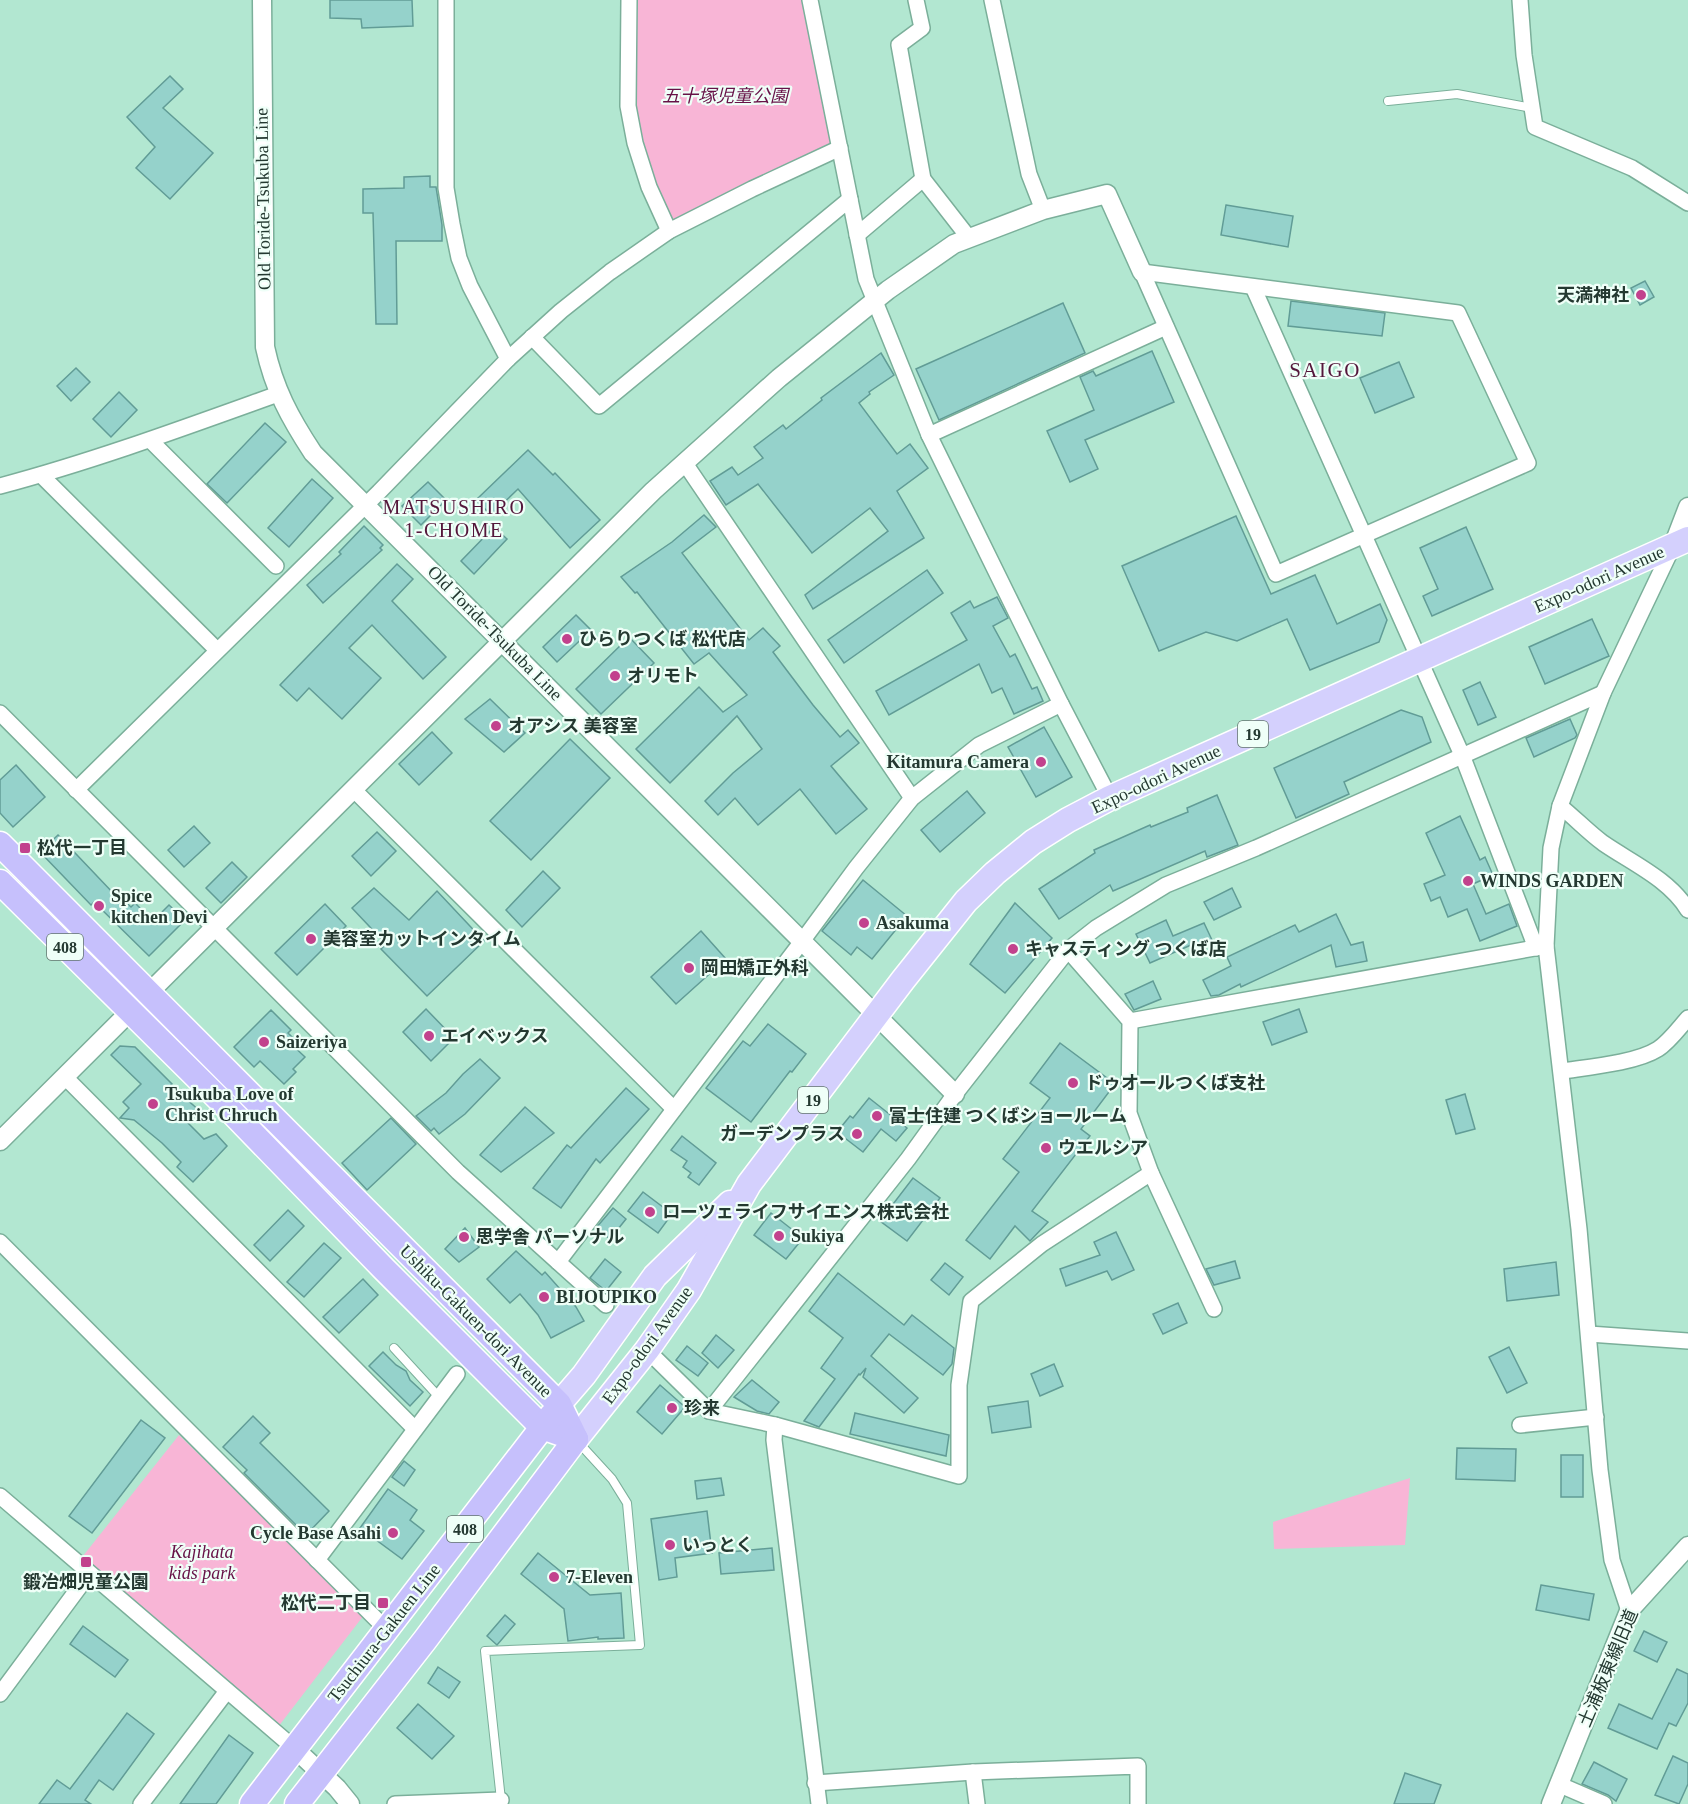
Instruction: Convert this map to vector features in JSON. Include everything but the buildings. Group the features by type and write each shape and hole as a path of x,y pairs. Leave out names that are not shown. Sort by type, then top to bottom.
{"highway":[{"name":"Ushiku-Gakuen-dori Avenue","path":"0,844 559,1404 576,1439"},
{"name":"Ushiku-Gakuen-dori Avenue","path":"0,882 543,1427 576,1439"},
{"name":"Tsuchiura-Gakuen Line","path":"252,1804 559,1404"},
{"name":"Tsuchiura-Gakuen Line","path":"297,1804 432,1631 576,1439"}],"main road":[{"name":"Expo-odori Avenue","path":"576,1439 647,1350 689,1290 749,1184 903,980 966,901 994,873 1033,842 1110,798 1680,542"},
{"name":"Expo-odori Avenue","path":"559,1404 584,1375 655,1276 749,1184"}],"street":[{"name":"Old Toride-Tsukuba Line","path":"262,0 265,347 278,394 314,453 955,1094"},
{"path":"446,0 446,188 452,224 459,258 470,286 508,359"},
{"path":"629,0 628,106 635,143 649,187 669,231"},
{"path":"810,0 849,200 866,279 874,302 929,435 1061,704 1110,798"},
{"path":"916,0 922,28 899,45 923,179 969,238"},
{"path":"992,0 1029,174 1043,210"},
{"path":"1520,0 1524,55 1535,127 1632,168 1688,203"},
{"path":"76,789 379,492 508,359 561,311 610,272 669,231 840,148"},
{"path":"857,235 923,179"},
{"path":"0,1141 684,462 779,378 874,302 954,244 1043,210 1107,194 1276,573 1528,463 1458,313 1142,272"},
{"path":"532,337 599,406 849,200"},
{"path":"1253,287 1462,755 1541,947 1562,1071 1589,1334 1600,1470 1612,1560 1629,1611"},
{"path":"929,435 1166,327"},
{"path":"0,486 150,440 278,394"},
{"path":"150,440 276,566"},
{"path":"684,462 912,798"},
{"path":"41,475 217,650"},
{"path":"1541,947 1551,848 1560,806 1603,693 1680,542 1688,507"},
{"path":"709,1411 908,1159 955,1094 1068,950 1096,928 1166,885 1256,848 1603,693"},
{"path":"558,1262 856,868 912,798 979,745 1061,704"},
{"path":"0,713 458,1172 606,1305"},
{"path":"354,790 674,1109"},
{"path":"1560,806 1603,842 1650,872 1684,903 1688,910"},
{"path":"1130,1021 1541,947"},
{"path":"1068,950 1130,1021 1129,1113 1150,1173 1214,1309"},
{"path":"1562,1071 1611,1064 1646,1054 1659,1048 1688,1018"},
{"path":"65,1077 415,1429"},
{"path":"647,1350 709,1411 775,1425 959,1476 959,1385 971,1301 1042,1244 1150,1173"},
{"path":"0,1242 387,1630"},
{"path":"1589,1334 1688,1341"},
{"path":"317,1560 457,1374"},
{"path":"1520,1425 1596,1417"},
{"path":"775,1425 774,1440 819,1804"},
{"path":"0,1496 294,1748 337,1788 350,1804"},
{"name":"土浦板東線旧道","path":"1551,1804 1629,1611 1688,1546"},
{"path":"0,1694 89,1574"},
{"path":"141,1804 227,1691"},
{"path":"815,1783 973,1772 1138,1766 1138,1804"},
{"path":"973,1772 977,1804"},
{"path":"1558,1784 1604,1804"},
{"path":"395,1804 501,1800"}],"lane":[{"path":"1389,101 1457,94 1532,108"},
{"path":"394,1348 439,1397"},
{"path":"501,1800 486,1651 640,1645 627,1503 612,1479 576,1439"}],"green space":[{"name":"五十塚児童公園","path":"629,0 810,0 840,148 669,231 635,143"},
{"name":"Kajihata kids park","path":"179,1435 364,1615 278,1727 83,1556"},
{"path":"1410,1478 1405,1545 1274,1549 1273,1522"}],"place":[{"name":"天満神社","path":"1641,295"},
{"name":"ひらりつくば 松代店","path":"567,639"},
{"name":"オリモト","path":"615,676"},
{"name":"オアシス 美容室","path":"496,726"},
{"name":"Kitamura Camera","path":"1041,762"},
{"name":"松代一丁目","path":"25,848"},
{"name":"WINDS GARDEN","path":"1468,881"},
{"name":"Spice kitchen Devi","path":"99,906"},
{"name":"Asakuma","path":"864,923"},
{"name":"美容室カットインタイム","path":"311,939"},
{"name":"キャスティング つくば店","path":"1013,949"},
{"name":"岡田矯正外科","path":"689,968"},
{"name":"エイベックス","path":"429,1036"},
{"name":"Saizeriya","path":"264,1042"},
{"name":"ドゥオールつくば支社","path":"1073,1083"},
{"name":"Tsukuba Love of Christ Chruch","path":"153,1104"},
{"name":"富士住建 つくばショールーム","path":"877,1116"},
{"name":"ガーデンプラス","path":"857,1134"},
{"name":"ウエルシア","path":"1046,1148"},
{"name":"ローツェライフサイエンス株式会社","path":"650,1212"},
{"name":"Sukiya","path":"779,1236"},
{"name":"思学舎 パーソナル","path":"464,1237"},
{"name":"BIJOUPIKO","path":"544,1297"},
{"name":"珍来","path":"672,1408"},
{"name":"Cycle Base Asahi","path":"393,1533"},
{"name":"いっとく","path":"670,1545"},
{"name":"鍛冶畑児童公園","path":"86,1562"},
{"name":"7-Eleven","path":"554,1577"},
{"name":"松代二丁目","path":"383,1603"}],"district":[{"name":"SAIGO","path":"1325,370"},
{"name":"MATSUSHIRO 1-CHOME","path":"454,518"}]}
